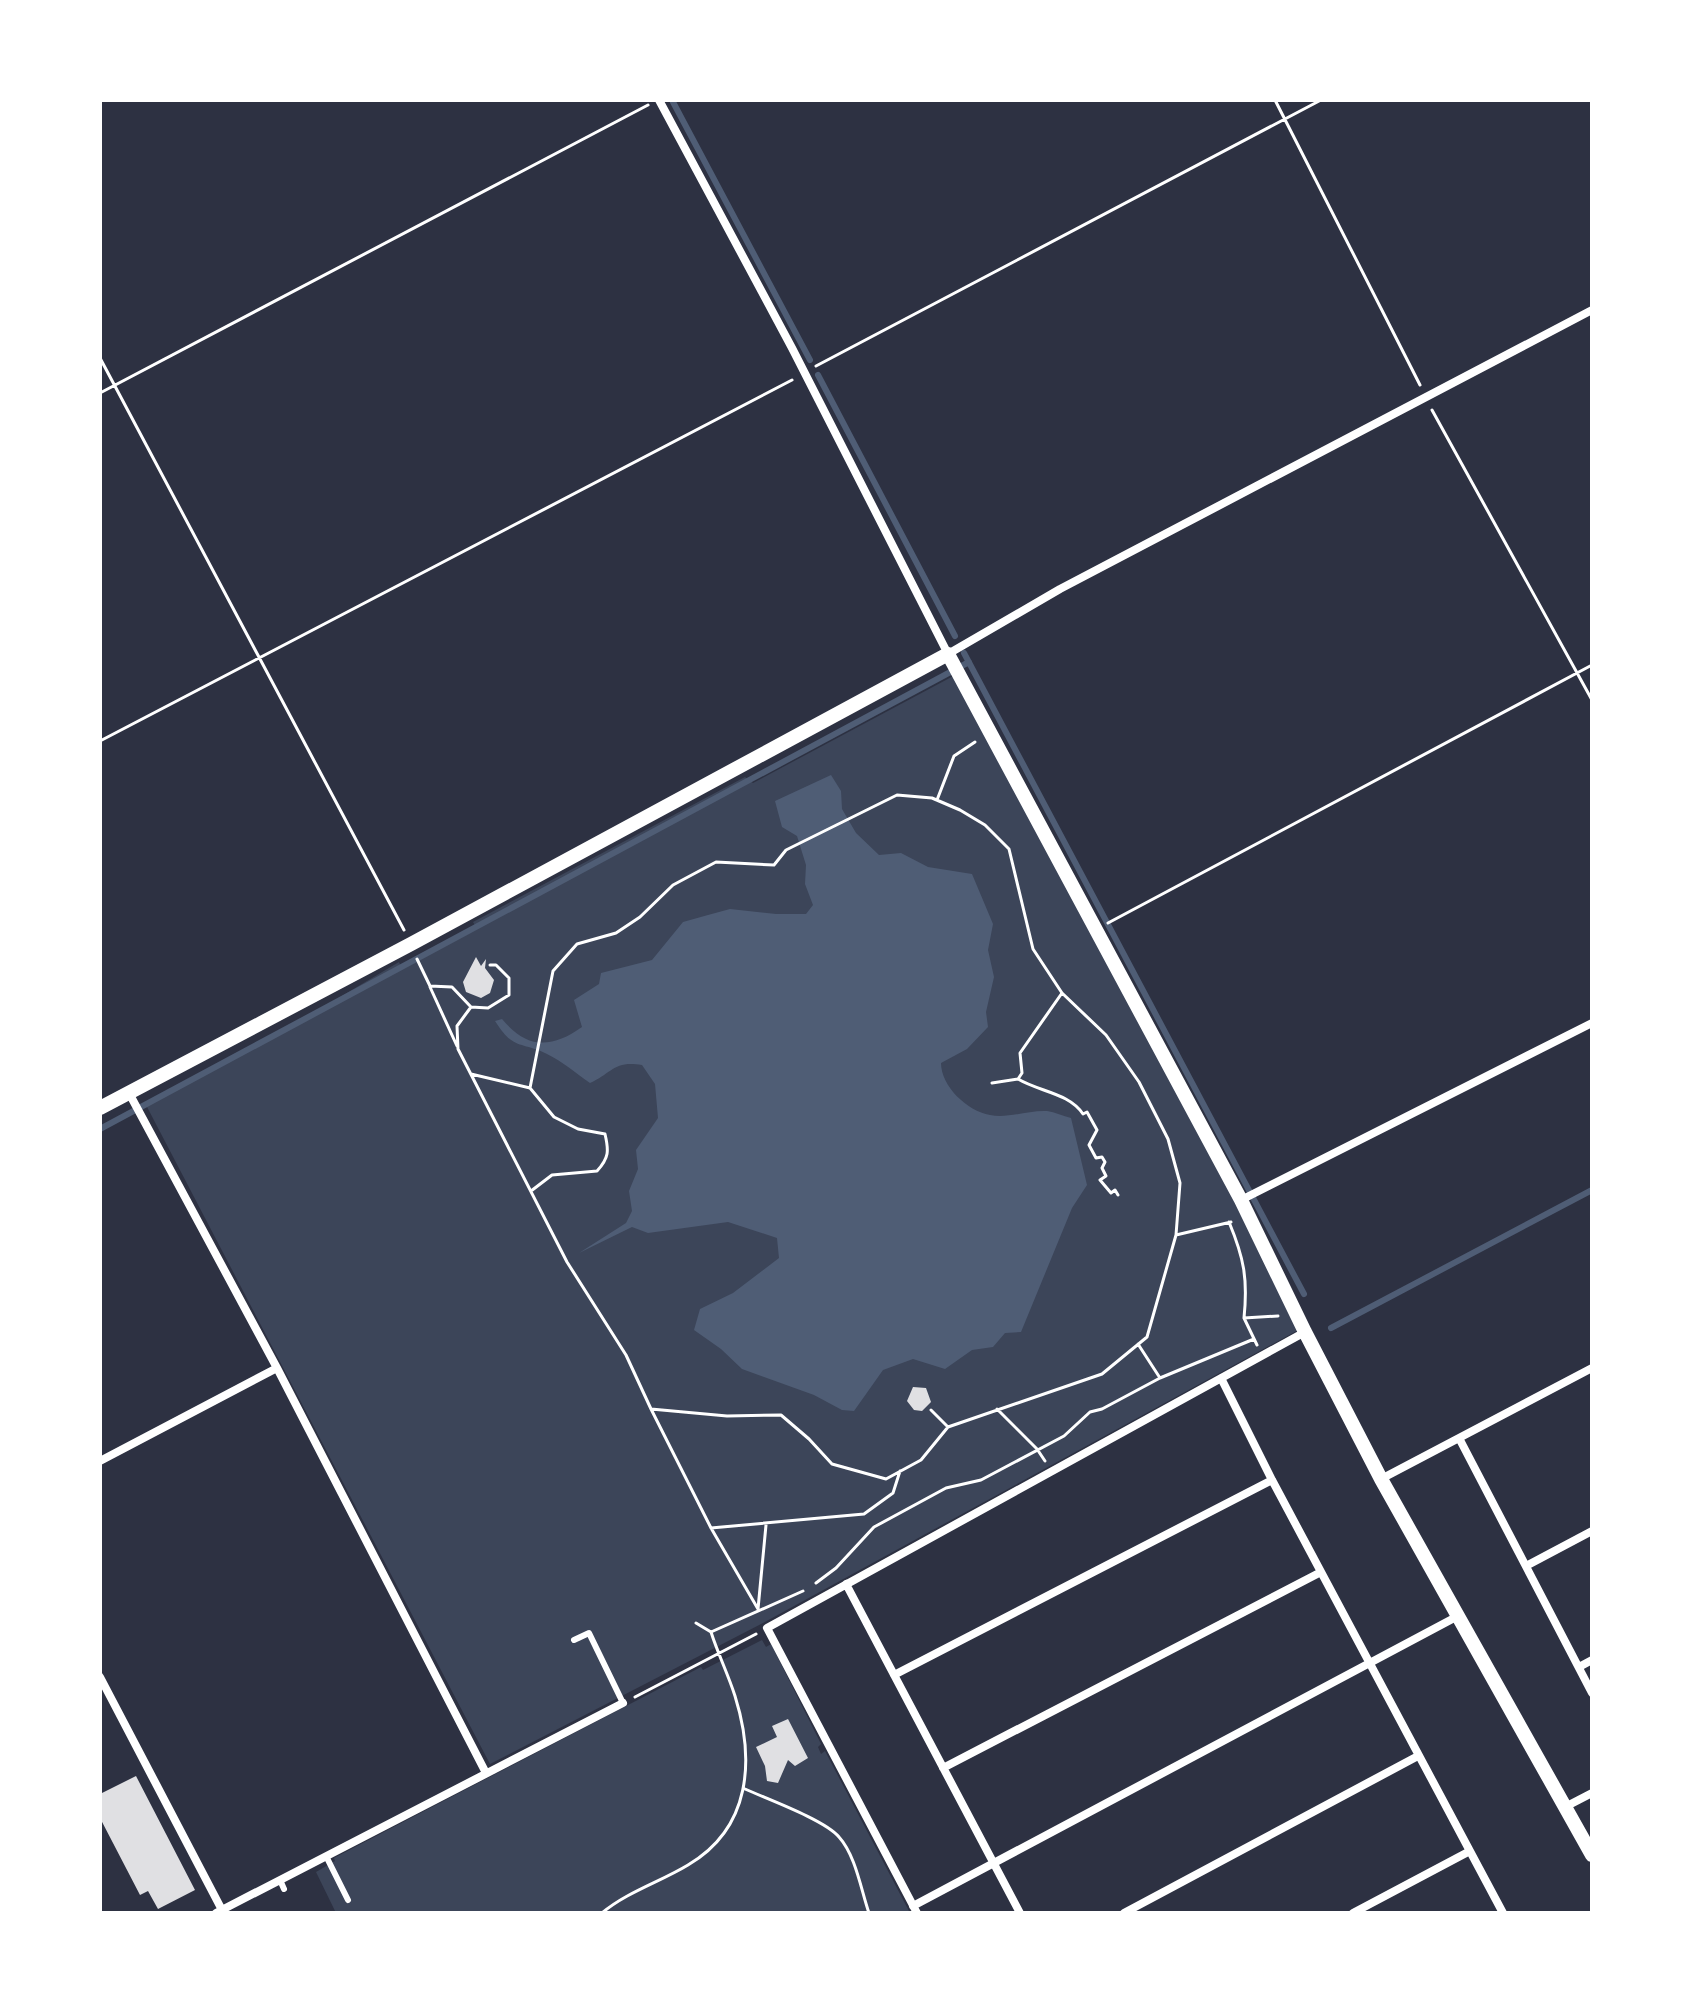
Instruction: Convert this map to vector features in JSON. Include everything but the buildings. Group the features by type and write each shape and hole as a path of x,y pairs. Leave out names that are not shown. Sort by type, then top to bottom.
{"street":[{"path":"659,100 948,654 1243,1199 1298,1318 1381,1479 1592,1855"},
{"path":"100,1108 948,654 1074,582 1592,310"},
{"path":"1243,1199 1592,1023"},
{"path":"129,1093 277,1368 486,1773"},
{"path":"1305,1332 767,1628 915,1910 993,1862 1458,1616"},
{"path":"100,1461 277,1368"},
{"path":"1381,1479 1592,1368"},
{"path":"1221,1378 1272,1480 1503,1913"},
{"path":"1459,1438 1592,1693"},
{"path":"894,1675 1272,1480"},
{"path":"1526,1566 1592,1531"},
{"path":"943,1768 1321,1572"},
{"path":"846,1584 1020,1913"},
{"path":"1579,1667 1592,1660"},
{"path":"100,1677 219,1912 282,1884 326,1856 623,1703"},
{"path":"1124,1913 1418,1756"},
{"path":"1565,1807 1592,1793"},
{"path":"1353,1913 1470,1851"}],"lane":[{"path":"574,1640 589,1633 623,1703"},
{"path":"326,1856 348,1900"}],"path":[{"path":"100,393 659,100"},
{"path":"100,741 1321,100"},
{"path":"100,358 411,944 458,1049 567,1262 626,1355 711,1528 758,1609"},
{"path":"1114,920 1592,665"},
{"path":"937,800 954,756 990,731"},
{"path":"530,1088 553,971 577,944 616,933 640,917 673,885 716,862 774,865 786,850 897,795 937,800 960,810 985,825 1009,849 1033,949 1062,993 1106,1035 1139,1082 1168,1139 1180,1183 1176,1235 1147,1337 1102,1374 948,1427 921,1460 886,1479 832,1464 781,1415 727,1416 651,1409"},
{"path":"430,986 452,987 471,1007 488,1008 509,995 509,978 496,965 490,965"},
{"path":"1018,1079 1022,1073 1020,1053 1062,993"},
{"path":"458,1049 457,1026 471,1007"},
{"path":"471,1074 530,1088 554,1117 578,1129 605,1134 609,1152 597,1171 552,1175 531,1191"},
{"path":"992,1083 1018,1079 1032,1087 1061,1095 1077,1105 1083,1114 1087,1112 1097,1130 1089,1145 1096,1158 1102,1157 1105,1162 1102,1168 1106,1176 1100,1180 1111,1193 1115,1190 1118,1195"},
{"path":"1176,1235 1249,1217"},
{"path":"1229,1222 1242,1251 1247,1284 1244,1318 1262,1356"},
{"path":"1244,1318 1277,1315 1287,1323 1298,1318"},
{"path":"711,1632 811,1587 836,1568 874,1527 946,1488 981,1480 1064,1436 1090,1412 1102,1409 1160,1378 1254,1339"},
{"path":"1138,1344 1160,1378"},
{"path":"997,1409 1037,1449"},
{"path":"931,1410 948,1427"},
{"path":"711,1528 864,1514 893,1493 900,1471"},
{"path":"758,1609 766,1524"},
{"path":"602,1913 644,1886 689,1864 717,1843 736,1817 746,1779 742,1730 735,1696 711,1632 696,1623"},
{"path":"623,1703 767,1628"},
{"path":"744,1788 840,1837 869,1913"}],"shaded area":[{"path":"959,673 1241,1200 1300,1329 763,1623 490,1764 146,1105 271,1038 399,962 402,969 477,929 473,922 745,777 753,783"},
{"path":"831,775 841,791 842,809 856,833 879,855 901,853 928,867 972,874 993,924 988,950 994,977 986,1012 988,1027 967,1049 941,1063 942,1072 950,1089 964,1103 981,1113 1003,1116 1047,1111 1071,1118 1087,1185 1072,1208 1021,1332 1005,1333 993,1347 972,1350 945,1369 913,1359 883,1370 854,1411 842,1410 814,1395 742,1369 694,1330 700,1309 733,1293 779,1258 777,1238 728,1222 648,1233 632,1227 579,1253 626,1223 632,1211 629,1191 638,1169 636,1150 658,1118 655,1084 642,1065 633,1064 619,1066 590,1083 553,1057 513,1041 495,1021 502,1019 530,1041 560,1039 582,1027 574,1000 599,984 601,973 652,960 683,922 730,909 806,914 813,905 805,884 806,865 797,836 782,827 775,801"},
{"path":"762,1640 766,1647 771,1644 821,1744 818,1747 821,1754 825,1751 910,1913 336,1913 316,1872 335,1861 334,1858 701,1667 703,1670"}],"waterway":[{"path":"673,102 810,360"},
{"path":"818,375 955,636"},
{"path":"964,653 1304,1294"},
{"path":"100,1129 969,662"},
{"path":"1331,1328 1592,1190"}]}
